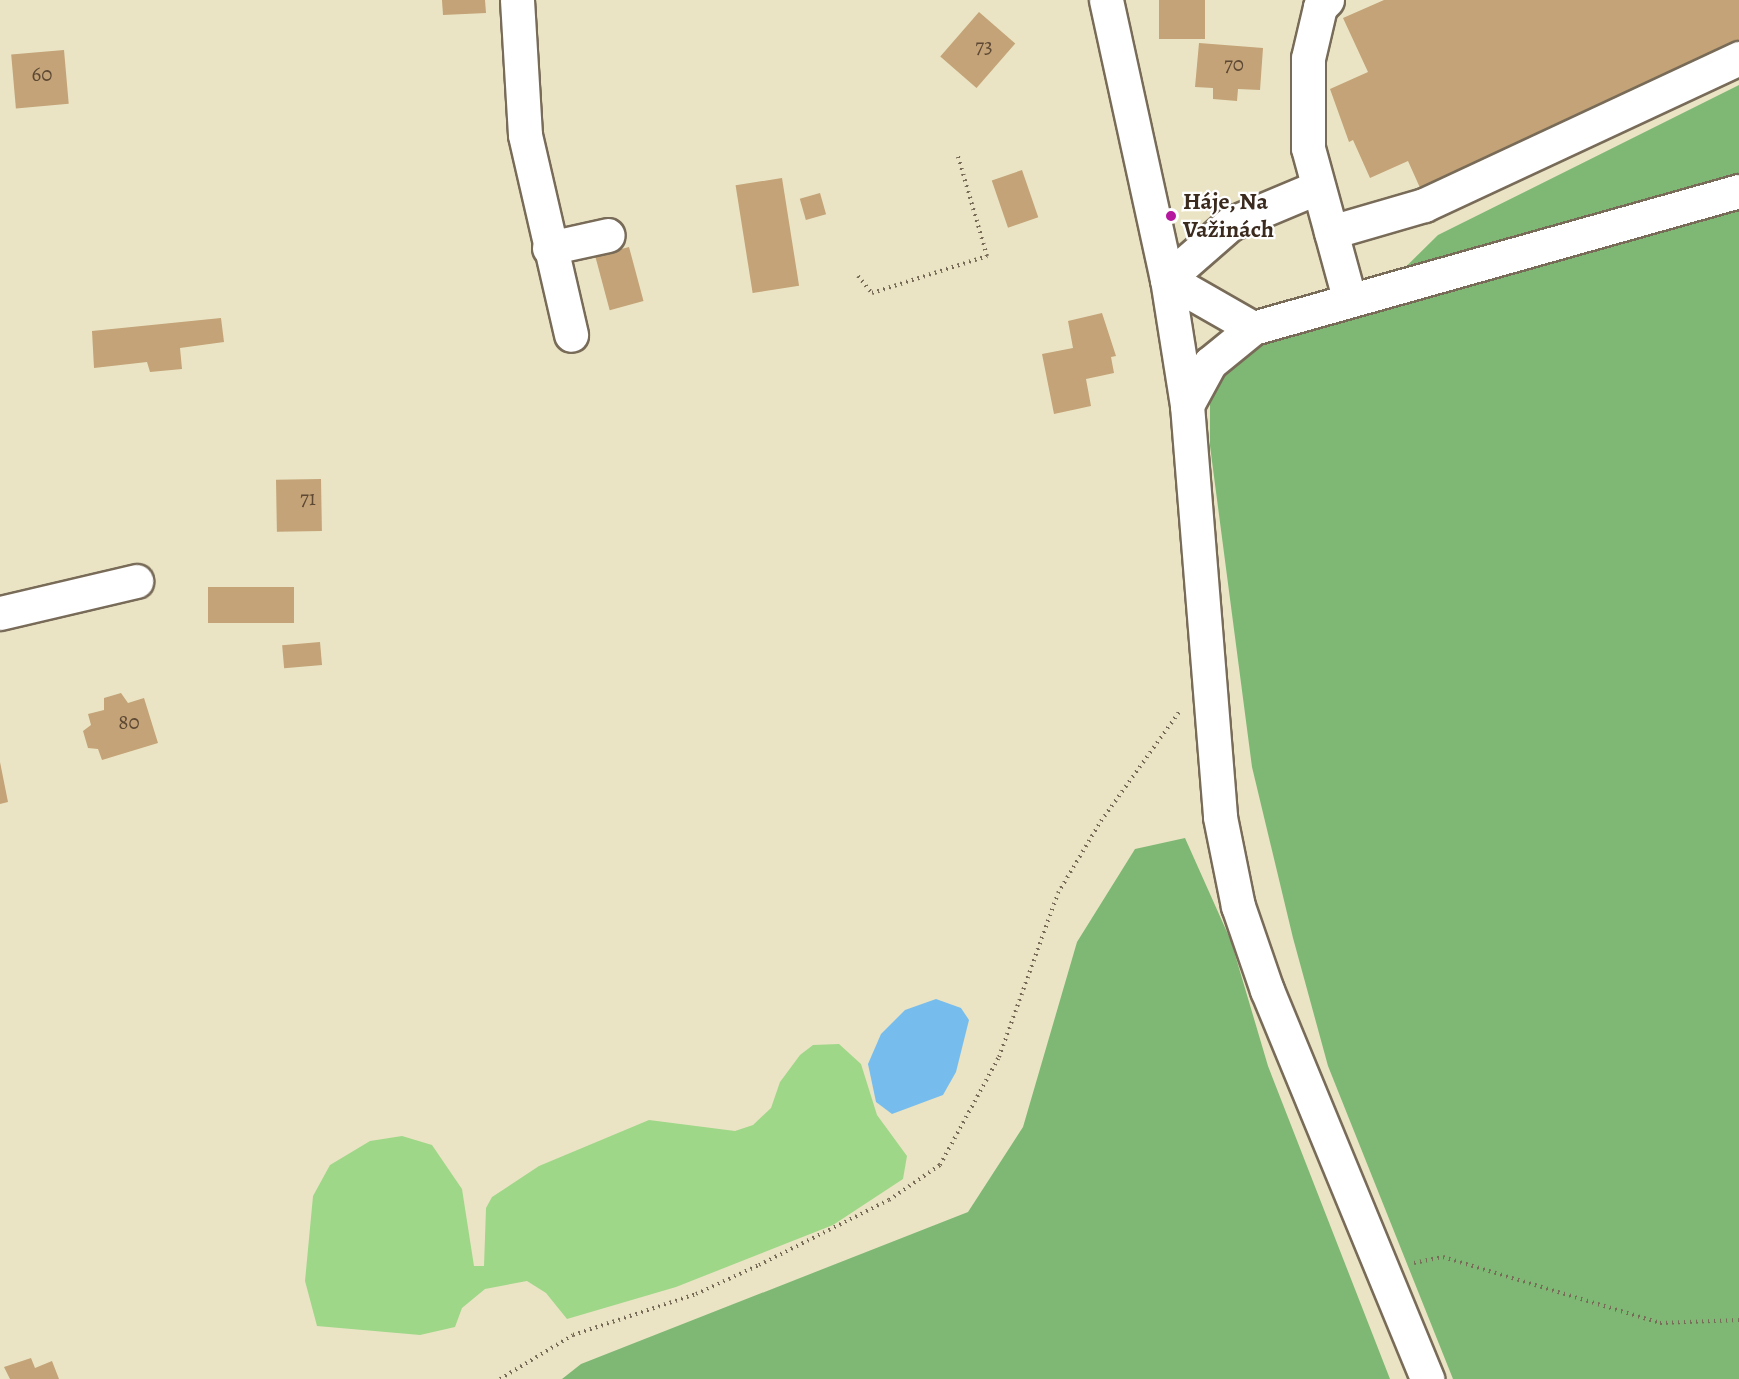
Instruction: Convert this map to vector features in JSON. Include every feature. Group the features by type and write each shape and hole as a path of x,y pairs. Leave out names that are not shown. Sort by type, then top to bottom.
{"main road":[{"path":"517,0 525,135 549,248 571,335"},
{"path":"1106,0 1167,279 1187,405 1207,688 1220,817 1238,906 1267,990 1384,1269 1427,1379"},
{"path":"1327,0 1308,58 1308,148 1349,298"},
{"path":"1331,232 1424,205 1739,58"},
{"path":"1167,279 1230,224 1318,187"},
{"path":"1187,405 1210,363 1253,328 1349,298 1739,191"},
{"path":"549,248 608,235"},
{"path":"1167,279 1253,328"},
{"path":"0,613 136,581"}],"path":[{"path":"858,276 872,293 987,256 958,156"},
{"path":"500,1379 573,1335 677,1301 759,1265 889,1200 940,1165 999,1057 1058,893 1101,821 1180,712 1207,688"},
{"path":"1384,1269 1443,1257 1660,1323 1739,1320"}],"green space":[{"path":"1739,85 1739,1379 1453,1379 1328,1066 1293,938 1252,767 1210,446 1210,387 1262,342 1366,306 1438,235"},
{"path":"1185,838 1231,941 1268,1066 1390,1379 562,1379 581,1364 968,1212 1023,1127 1077,942 1135,849"},
{"path":"839,1044 861,1064 877,1115 907,1156 903,1179 833,1225 676,1287 567,1319 546,1293 527,1281 485,1289 462,1308 455,1327 420,1335 317,1326 305,1281 313,1196 330,1165 370,1141 402,1136 432,1145 462,1189 474,1266 484,1266 486,1208 492,1197 539,1166 649,1120 735,1131 753,1125 771,1108 780,1082 800,1055 813,1045"}],"water":[{"path":"936,999 961,1008 969,1020 956,1072 943,1095 892,1114 876,1102 868,1064 881,1034 905,1010"}],"building":[{"path":"442,0 485,0 486,13 443,15"},
{"path":"1159,0 1205,0 1205,39 1159,39"},
{"path":"1384,0 1739,0 1739,43 1421,190 1408,161 1370,178 1353,140 1349,142 1330,89 1368,72 1343,18"},
{"path":"979,12 1015,43 977,88 940,57"},
{"path":"1199,43 1263,48 1260,90 1238,89 1237,101 1213,99 1213,88 1195,87"},
{"path":"64,50 69,104 16,108 11,55"},
{"path":"1022,170 1038,217 1008,228 992,180"},
{"path":"782,178 799,286 753,293 736,185"},
{"path":"820,193 826,214 806,220 800,199"},
{"path":"629,247 643,301 610,310 595,256"},
{"path":"1102,313 1116,356 1111,357 1114,373 1086,379 1091,406 1054,414 1042,354 1073,348 1068,321"},
{"path":"221,318 224,342 180,348 182,369 150,372 147,362 94,368 92,331"},
{"path":"321,479 322,531 277,532 276,480"},
{"path":"208,587 294,587 294,623 208,623"},
{"path":"320,642 322,665 284,668 282,645"},
{"path":"121,693 128,703 144,698 158,743 102,760 98,749 88,748 83,731 91,725 88,714 104,710 104,698"},
{"path":"0,762 8,802 0,804"},
{"path":"31,1358 35,1368 52,1361 59,1379 10,1379 4,1367"}],"place":[{"name":"Háje, Na Važinách","path":"1171,216"}]}
